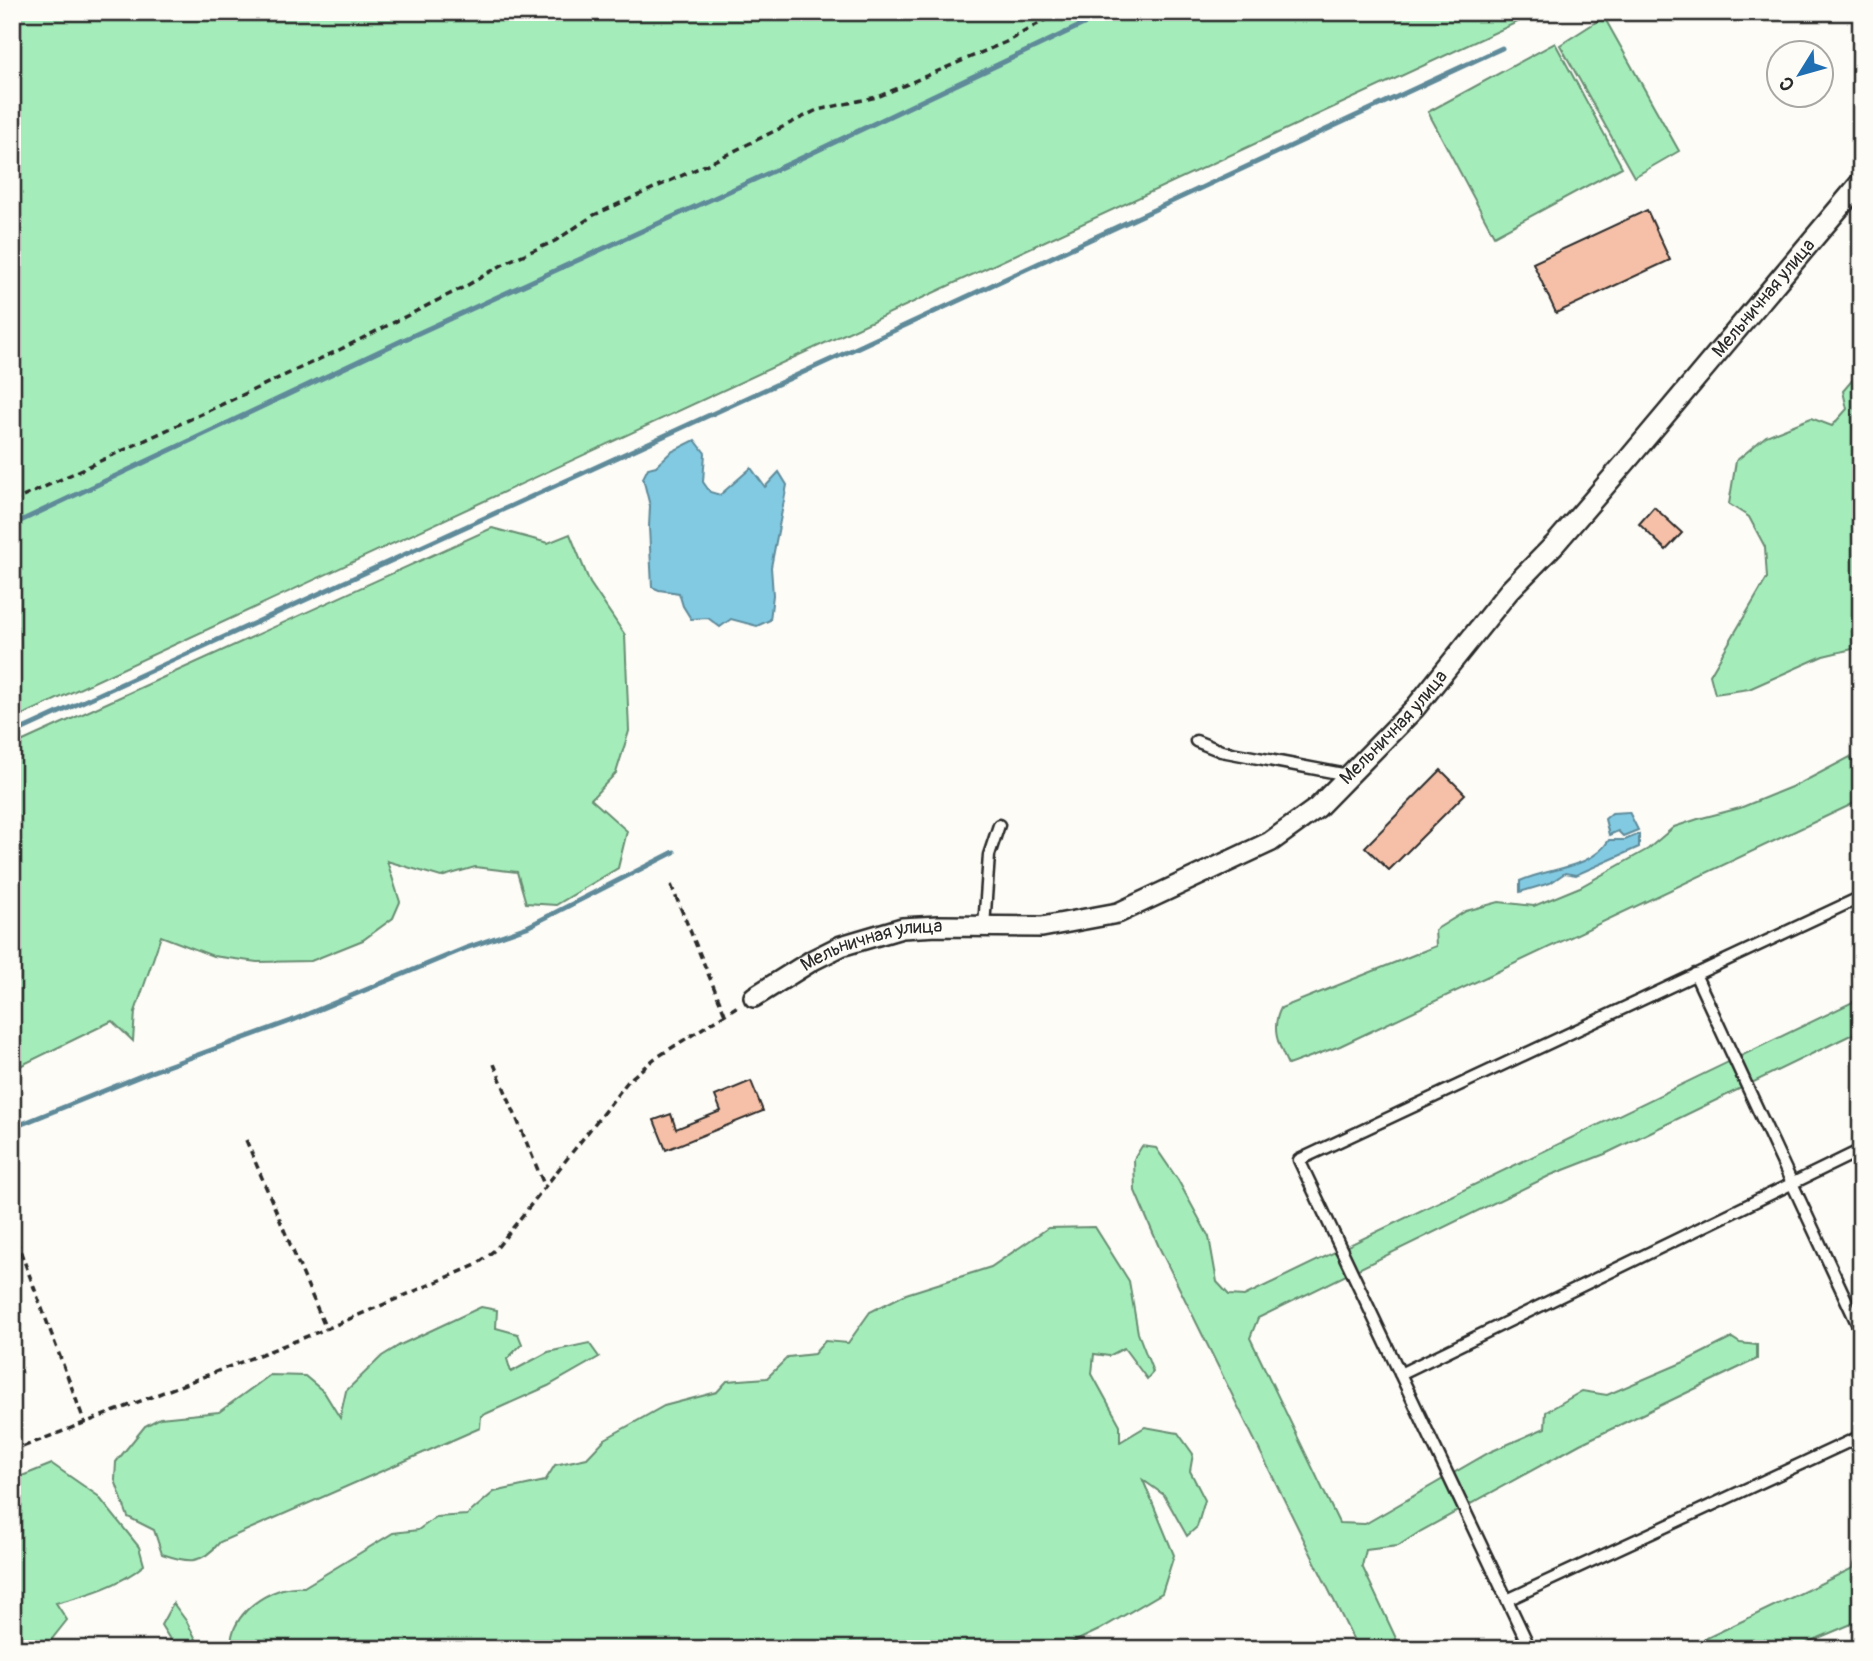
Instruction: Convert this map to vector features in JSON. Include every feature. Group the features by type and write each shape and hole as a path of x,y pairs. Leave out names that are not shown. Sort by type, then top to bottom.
{"street":[{"name":"Мельничная улица","path":"754,997 841,946 902,928 1042,927 1118,913 1270,842 1317,808 1415,708 1509,591 1555,544 1622,467 1861,182"}],"lane":[{"path":"1196,741 1221,751 1348,775"},
{"path":"985,927 989,855 999,825"},
{"path":"1526,1640 1299,1160 1861,897"},
{"path":"1695,974 1861,1332"},
{"path":"1400,1374 1861,1150"},
{"path":"1507,1600 1861,1436"}],"path":[{"path":"12,502 339,350 466,286 509,261 555,241 594,215 712,162 817,110 877,97 1014,38 1059,12"},
{"path":"671,885 726,1014"},
{"path":"12,1451 326,1329 477,1265 496,1249 629,1080 654,1059 754,997"},
{"path":"494,1065 545,1187"},
{"path":"246,1140 326,1329"},
{"path":"12,1229 85,1423"}],"green space":[{"path":"12,12 1539,12 12,720"},
{"path":"1604,17 1679,151 1634,177 1560,45"},
{"path":"1555,43 1622,167 1494,236 1428,112"},
{"path":"1861,370 1861,647 1823,656 1749,689 1715,694 1710,675 1767,578 1765,547 1749,517 1729,504 1736,461 1766,436 1811,418 1832,426 1847,409 1843,391"},
{"path":"492,528 548,543 570,534 590,583 625,635 629,731 616,773 591,799 627,831 618,868 556,905 526,903 517,872 475,867 441,877 387,861 400,902 393,918 363,940 311,961 257,962 213,956 161,936 135,1012 133,1041 112,1021 12,1070 12,746"},
{"path":"1850,757 1856,765 1861,764 1861,800 1340,1046 1288,1065 1276,1030 1281,1008 1436,946 1435,930 1466,911 1499,902 1534,906 1580,887 1648,849 1674,827 1740,808 1801,783"},
{"path":"1861,998 1861,1030 1605,1154 1551,1175 1258,1318 1250,1338 1339,1523 1365,1524 1490,1452 1545,1428 1546,1412 1582,1391 1607,1395 1732,1338 1740,1343 1757,1345 1757,1359 1580,1444 1398,1546 1366,1550 1362,1566 1401,1649 1358,1649 1159,1247 1135,1191 1134,1159 1142,1146 1156,1148 1178,1180 1209,1237 1217,1282 1229,1295 1244,1296"},
{"path":"1095,1227 1129,1281 1138,1333 1153,1372 1147,1379 1124,1348 1109,1356 1094,1354 1092,1374 1120,1425 1120,1442 1145,1427 1178,1433 1193,1454 1190,1471 1205,1500 1197,1527 1187,1536 1164,1495 1143,1480 1174,1555 1162,1593 1099,1630 1059,1649 229,1649 240,1618 255,1603 274,1592 304,1587 393,1533 418,1530 436,1517 467,1515 494,1492 545,1481 555,1465 587,1458 605,1439 664,1406 717,1392 727,1381 767,1378 788,1357 814,1354 825,1341 848,1343 870,1312 906,1294 991,1267 1048,1228"},
{"path":"481,1307 497,1310 496,1328 518,1334 522,1344 507,1359 511,1372 548,1352 589,1343 599,1357 548,1386 481,1416 480,1428 220,1542 200,1558 187,1560 162,1554 154,1530 128,1517 115,1480 116,1462 145,1426 160,1418 219,1412 270,1375 305,1376 324,1392 340,1418 346,1391 382,1356"},
{"path":"52,1464 98,1496 139,1547 144,1565 113,1584 56,1603 67,1620 44,1649 12,1649 12,1480"},
{"path":"1861,1541 1861,1620 1792,1649 1684,1649 1853,1568"},
{"path":"173,1603 201,1649 176,1649 161,1625"}],"water":[{"path":"695,440 705,453 703,482 710,492 720,495 751,468 765,487 779,472 787,485 771,567 773,595 770,620 757,626 731,619 720,627 708,618 691,619 679,593 652,587 650,506 643,478 648,468 656,466 671,452"},
{"path":"1629,812 1638,830 1623,836 1618,831 1609,835 1605,819 1612,813"},
{"path":"1639,834 1639,847 1576,875 1565,873 1550,883 1520,892 1520,881 1591,857 1609,840 1625,840"}],"building":[{"path":"1647,210 1670,260 1556,313 1533,263"},
{"path":"1654,507 1682,533 1666,550 1639,524"},
{"path":"1441,770 1465,794 1389,870 1365,847"},
{"path":"751,1081 763,1111 666,1150 654,1120 671,1114 676,1129 721,1111 715,1096"}],"waterway":[{"path":"12,525 1109,12"},
{"path":"12,734 852,350 1502,48"},
{"path":"12,1128 148,1073 291,1021 466,948 527,927 674,852"}]}
